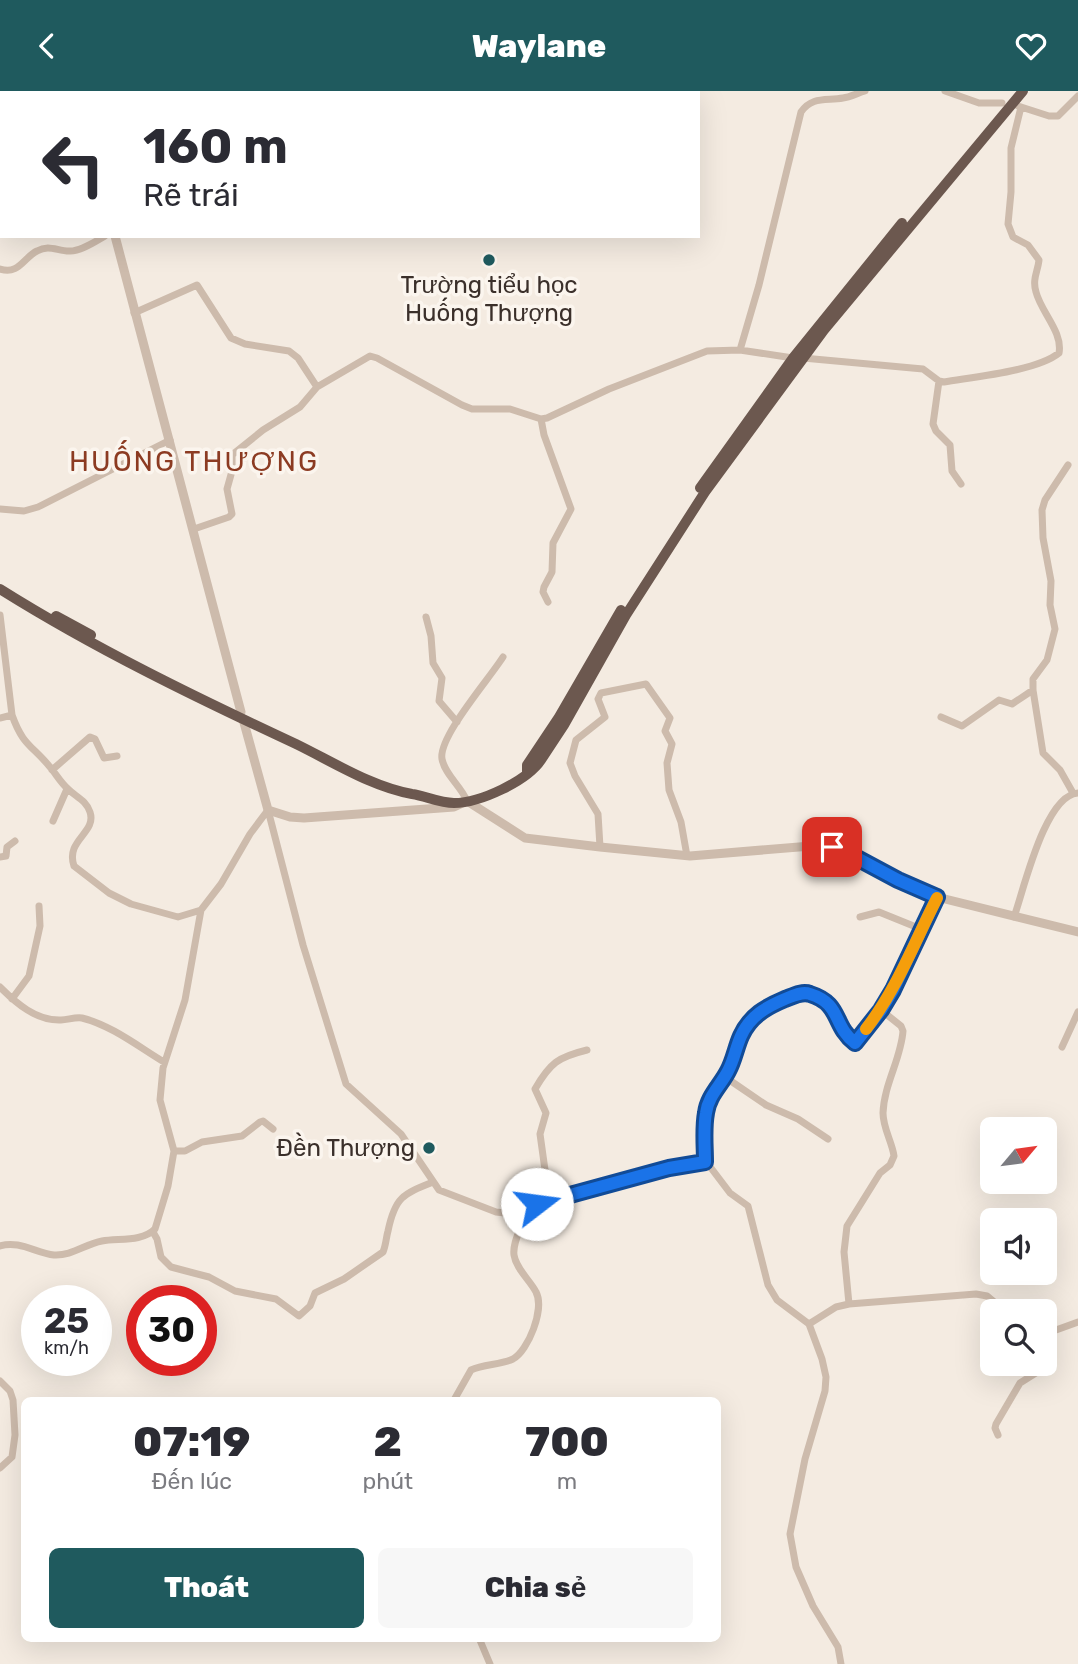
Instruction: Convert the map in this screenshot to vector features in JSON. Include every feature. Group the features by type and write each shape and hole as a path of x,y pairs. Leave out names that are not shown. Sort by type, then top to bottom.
{"highway":[{"path":"1011,105 1013,91"},
{"path":"0,589 71,633 242,715 405,787 413,794 430,800 454,803 477,800 527,774 527,765 591,659 706,478 798,358 828,312 1023,91"},
{"path":"0,580 50,612 160,674"}],"street":[{"path":"740,350 759,285 801,112 806,104 813,100 846,98 865,91"},
{"path":"945,91 979,103 1011,105 1049,116 1058,116 1078,96"},
{"path":"194,529 232,514 227,485 232,471 232,455 236,451 262,430 300,407 317,387 374,356 472,409 510,409 541,419 562,413 610,389 708,351 740,350 923,369 939,381 1005,373 1050,359 1059,353 1060,341 1035,291 1034,278 1039,260 1028,245 1013,237 1008,223 1011,105"},
{"path":"0,269 13,270 21,266 34,252 42,249 54,247 72,251 101,238"},
{"path":"115,238 303,945 346,1084 401,1134 439,1190 496,1212 505,1213 526,1208 669,1168 705,1162"},
{"path":"134,313 197,285 231,338 245,344 294,354 317,387"},
{"path":"939,381 933,424 950,445 951,471 961,484"},
{"path":"541,419 548,447 571,509 553,543 552,572 544,587 548,602"},
{"path":"0,509 24,511 38,507 170,440"},
{"path":"1014,917 1044,829 1054,811 1075,793 1060,770 1043,753 1033,690 1033,679 1047,660 1055,629 1050,605 1051,581 1044,548 1042,510 1068,465"},
{"path":"0,615 12,715 17,729 28,747 67,789 88,806 92,819 90,826 74,846 74,866 109,893 131,904 178,917 201,910"},
{"path":"426,617 433,663 442,678 439,701 457,722"},
{"path":"503,657 457,722 443,748 442,756 447,771 467,801 525,838 687,856 811,846 832,847 937,897 1078,932"},
{"path":"600,847 598,814 571,769 576,740 605,717 598,699 601,693 646,684 670,718 665,731 672,744 667,763 669,790 681,822 687,856"},
{"path":"941,717 962,726 999,701 1012,704 1033,690"},
{"path":"0,717 12,715"},
{"path":"52,770 90,737 95,739 104,758 117,755"},
{"path":"53,821 67,789"},
{"path":"268,810 290,817 304,817 454,807 467,801"},
{"path":"0,1246 17,1245 61,1255 102,1241 142,1237 152,1232 169,1186 174,1151 160,1100 164,1062 184,1000 201,910 221,884 250,834 268,810"},
{"path":"0,857 6,856 7,847 15,841"},
{"path":"841,1664 838,1647 813,1606 796,1567 790,1534 805,1459 825,1391 826,1377 822,1359 809,1324 773,1295 768,1285 748,1206 730,1193 716,1172 705,1162 706,1113 715,1090 725,1077 746,1026 759,1013 775,1004 800,993 813,995 830,1004 841,1030 855,1043 881,1010 937,897"},
{"path":"12,999 29,976 40,926 40,906"},
{"path":"860,917 879,912 921,929"},
{"path":"0,987 27,1010 44,1018 82,1018 99,1024 164,1062"},
{"path":"849,1304 844,1252 847,1226 880,1173 890,1165 894,1156 883,1110 904,1031 881,1010"},
{"path":"1062,1047 1078,1012"},
{"path":"537,1204 545,1170 540,1134 546,1113 535,1089 554,1062 587,1050"},
{"path":"725,1077 766,1105 798,1119 828,1139"},
{"path":"174,1151 185,1151 202,1142 242,1136 260,1122 273,1129"},
{"path":"152,1232 162,1257 171,1267 209,1277 235,1291 276,1299 299,1316 307,1310 315,1293 344,1279 383,1252 398,1199 433,1182"},
{"path":"456,1397 471,1370 507,1361 519,1354 537,1322 537,1293 516,1263 514,1255 526,1208"},
{"path":"809,1324 836,1307 849,1304 975,1293 991,1299"},
{"path":"1057,1330 1078,1322"},
{"path":"998,1435 996,1424 1016,1388 1031,1376"},
{"path":"0,1381 12,1395 15,1436 12,1457 0,1468"},
{"path":"481,1642 490,1664"}],"slow traffic":[{"path":"866,1029 893,990 937,898"}],"place":[{"name":"Trường tiểu học Huống Thượng","path":"489,260"},
{"name":"Đền Thượng","path":"429,1148"}],"district":[{"name":"HUỐNG THƯỢNG","path":"194,461"}],"route":[{"path":"537,1204 669,1168 705,1162 706,1113 709,1102 732,1064 746,1026 752,1018 767,1008 807,992 830,1004 841,1030 855,1043 893,990 937,897 913,888 832,847"}]}
